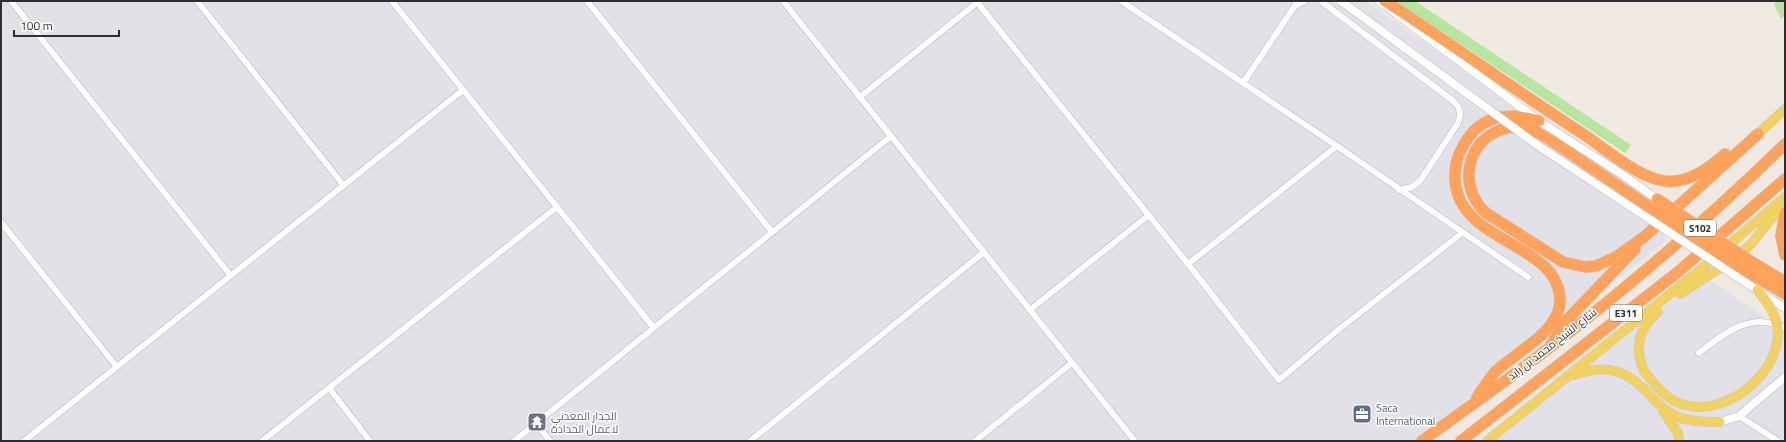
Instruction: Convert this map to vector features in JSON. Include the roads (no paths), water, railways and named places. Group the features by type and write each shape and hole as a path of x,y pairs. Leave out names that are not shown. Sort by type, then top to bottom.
{"highway":[{"path":"1385,1 1572,128 1650,177 1674,181 1690,178 1705,170 1742,140 1758,134"},
{"path":"1474,403 1493,374 1540,336 1554,322 1560,307 1560,291 1553,275 1539,262 1497,237 1470,216 1461,205 1456,190 1455,171 1457,160 1469,136 1476,129 1487,122 1504,116 1539,121"},
{"path":"1654,204 1546,137 1518,126 1506,128 1490,136 1477,148 1470,164 1468,182 1478,206 1503,226 1563,262 1579,266 1596,266 1616,257 1644,237 1758,134"},
{"name":"شارع الشيخ محمد بن زايد","path":"1422,441 1549,349 1663,254 1785,144"},
{"name":"شارع الشيخ محمد بن زايد","path":"1461,441 1678,272 1785,179"},
{"name":"S102","path":"1654,204 1741,262 1785,294"},
{"path":"1785,213 1780,236 1785,255"},
{"path":"1549,349 1564,323 1615,272 1644,237"},
{"name":"S102","path":"1741,262 1785,282"}],"main road":[{"path":"1758,134 1785,109"},
{"path":"1487,441 1702,270 1785,197"},
{"path":"1757,290 1775,316 1777,340 1770,363 1761,374 1743,390 1720,404 1702,407 1684,405 1664,393 1644,371 1638,352 1641,333 1646,324 1672,300 1737,257 1752,243 1785,202"},
{"path":"1567,378 1594,370 1619,371 1636,382 1659,405 1674,425 1678,433 1679,441"},
{"path":"1659,405 1679,417 1703,422 1720,422"}],"street":[{"path":"11,1 231,276"},
{"path":"197,1 344,186"},
{"path":"392,1 654,328"},
{"path":"587,1 772,232"},
{"path":"783,1 890,137 1031,309 1072,363 1135,441"},
{"path":"1121,1 1337,146 1399,190 1528,277"},
{"path":"1243,83 1298,3 1305,1"},
{"path":"1321,1 1452,100 1460,109 1461,117 1458,123 1420,181 1412,187 1399,190"},
{"path":"1341,1 1490,112 1546,151 1785,308"},
{"path":"1379,1 1539,121 1623,175 1654,204"},
{"path":"860,97 978,2 1279,380 1338,330 1462,233"},
{"path":"24,441 463,90"},
{"path":"514,441 890,137"},
{"path":"1188,264 1337,146"},
{"path":"262,441 557,207"},
{"path":"1031,309 1149,215"},
{"path":"1,222 117,367"},
{"path":"750,441 983,252"},
{"path":"1698,353 1735,327 1744,323 1763,321 1785,328"},
{"path":"975,441 1072,363"},
{"path":"1720,422 1739,416 1785,377"},
{"path":"329,388 370,441"},
{"path":"1739,416 1778,441"},
{"path":"536,423 550,441"}],"place":[{"name":"Saca International","path":"1362,414"},
{"name":"الجدار المعدني لاعمال الحدادة","path":"537,422"}]}
